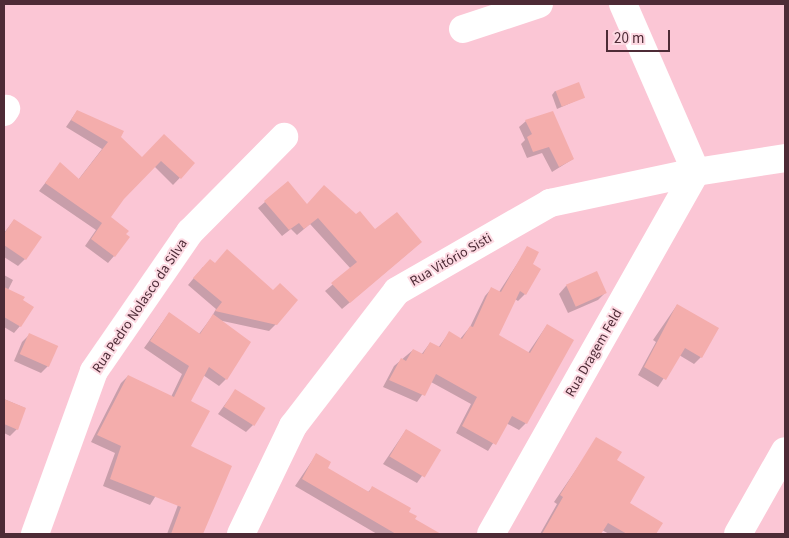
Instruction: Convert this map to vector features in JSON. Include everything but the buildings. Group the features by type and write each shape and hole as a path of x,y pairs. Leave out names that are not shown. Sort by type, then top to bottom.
{"street":[{"path":"463,29 539,4"},
{"path":"623,4 696,172"},
{"name":"Rua Pedro Nolasco da Silva","path":"36,534 94,371 190,232 284,137"},
{"name":"Rua Vitório Sisti","path":"241,534 293,426 397,291 550,203 696,172 785,158"},
{"name":"Rua Dragem Feld","path":"491,534 696,172"},
{"path":"738,534 785,451"}]}
